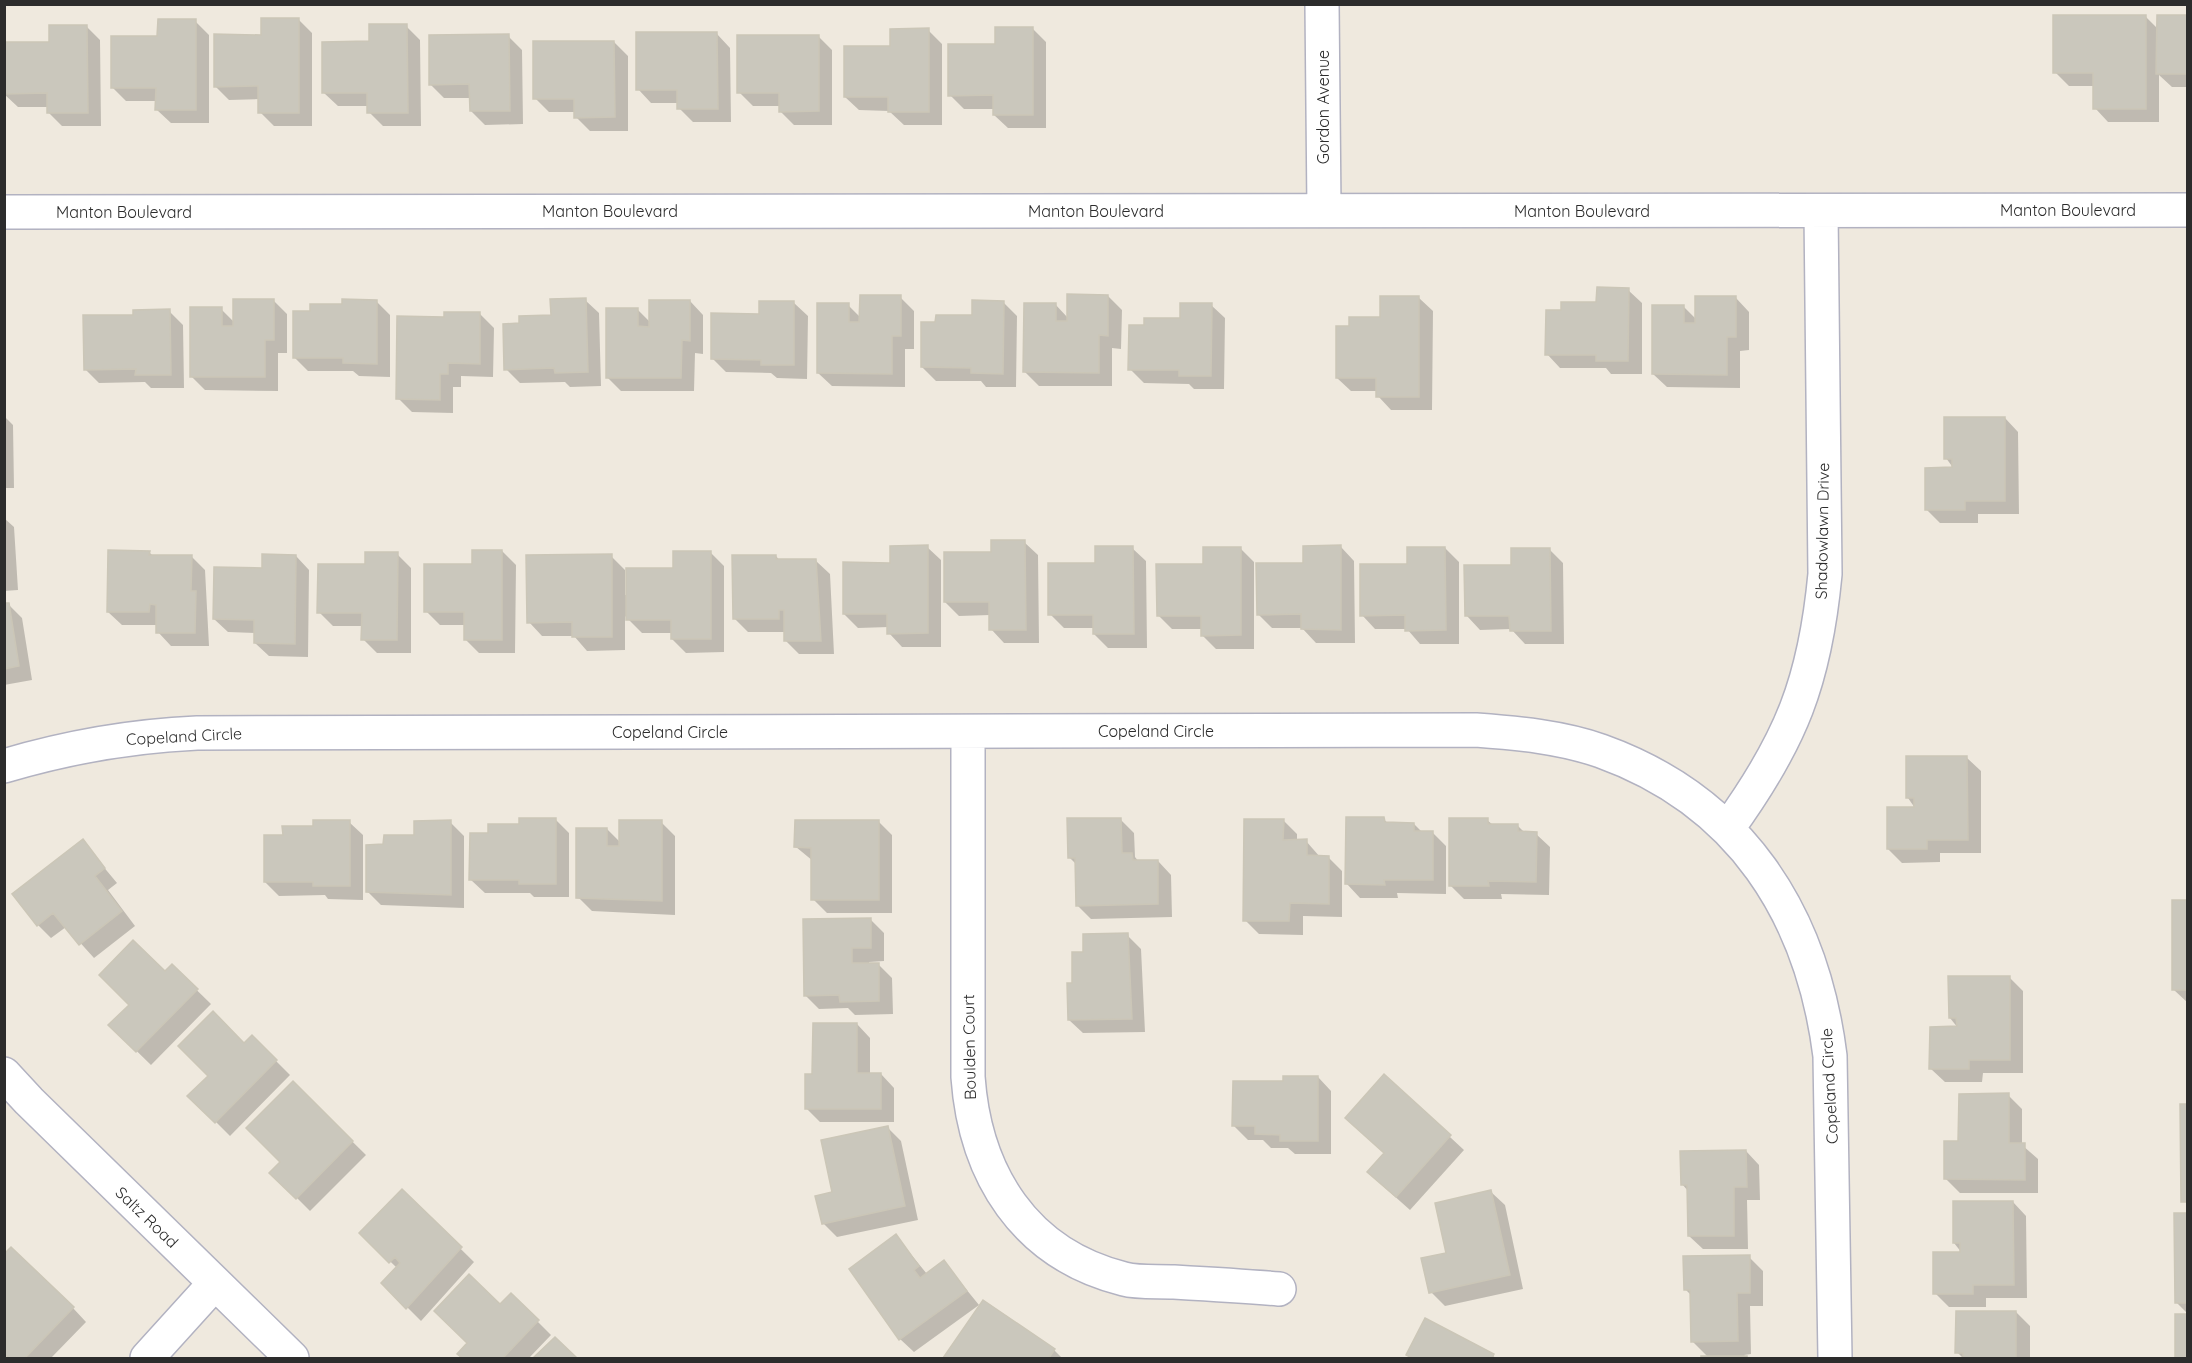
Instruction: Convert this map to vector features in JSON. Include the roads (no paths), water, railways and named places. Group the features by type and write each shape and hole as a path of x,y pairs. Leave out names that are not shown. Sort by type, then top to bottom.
{"street":[{"name":"Gordon Avenue","path":"1322,4 1324,210"},
{"name":"Manton Boulevard","path":"4,212 2187,210"},
{"name":"Shadowlawn Drive","path":"1728,828 1762,781 1787,733 1807,681 1820,628 1825,574 1821,211"},
{"name":"Copeland Circle","path":"4,766 66,748 148,735 187,734 1476,730 1529,734 1599,750 1644,769 1685,793 1728,828 1764,869 1787,906 1808,954 1826,1017 1830,1056 1835,1359"},
{"name":"Boulden Court","path":"969,732 968,1077 973,1120 980,1148 992,1175 1007,1200 1040,1235 1072,1258 1098,1270 1126,1280 1278,1288"},
{"name":"Saltz Road","path":"4,1074 28,1101 292,1359"},
{"path":"147,1359 215,1283"}]}
